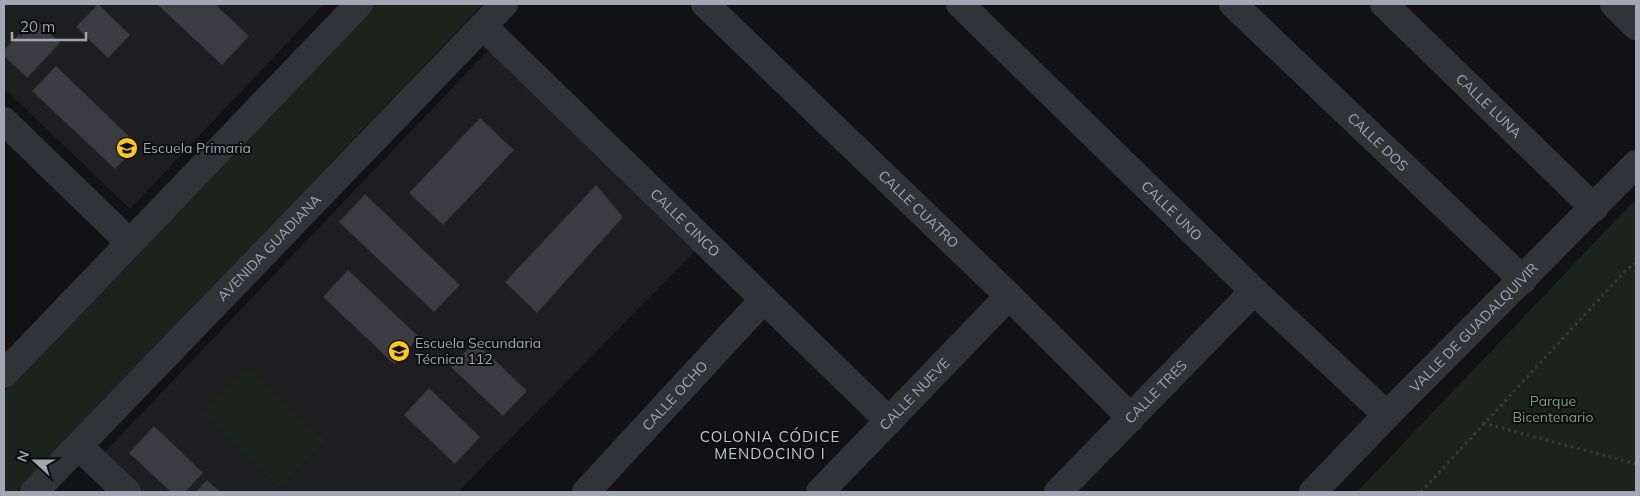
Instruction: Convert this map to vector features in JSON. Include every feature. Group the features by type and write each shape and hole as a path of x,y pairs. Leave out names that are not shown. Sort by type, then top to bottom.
{"street":[{"path":"7,365 359,4"},
{"name":"AVENIDA GUADIANA","path":"34,492 504,4"},
{"name":"CALLE CUATRO","path":"705,4 1009,296 1131,418"},
{"name":"CALLE UNO","path":"960,4 1254,291 1386,415"},
{"name":"CALLE DOS","path":"1233,4 1524,280"},
{"name":"CALLE LUNA","path":"1384,4 1594,208"},
{"path":"1614,4 1636,26"},
{"name":"CALLE CINCO","path":"482,26 889,421"},
{"path":"4,121 129,242"},
{"name":"VALLE DE GUADALQUIVIR","path":"1313,492 1386,415 1524,280 1636,164"},
{"name":"CALLE TRES","path":"1058,492 1254,291"},
{"name":"CALLE NUEVE","path":"820,492 1009,296"},
{"name":"CALLE OCHO","path":"586,492 764,300"},
{"path":"78,446 127,492"}],"path":[{"path":"1421,492 1626,269 1636,263"},
{"path":"1483,423 1636,464"}],"shaded area":[{"name":"Escuela Primaria","path":"4,4 324,4 130,209 4,88"},
{"name":"Escuela Secundaria Técnica 112","path":"495,43 699,247 458,492 141,492 102,455"}],"green space":[{"path":"375,4 483,4 16,492 4,492 4,392"},
{"name":"Parque Bicentenario","path":"1636,199 1636,492 1357,492"},
{"path":"247,366 325,440 280,488 202,414"}],"building":[{"path":"98,4 130,35 108,58 76,27"},
{"path":"157,4 215,4 249,36 222,65"},
{"path":"34,18 60,43 27,78 4,56 4,50"},
{"path":"56,66 138,145 115,169 32,91"},
{"path":"480,118 514,150 443,225 409,193"},
{"path":"596,185 623,217 537,313 505,282"},
{"path":"365,194 460,285 434,312 339,222"},
{"path":"348,270 419,337 394,364 323,297"},
{"path":"475,341 527,391 503,416 451,367"},
{"path":"429,388 480,437 455,464 404,415"},
{"path":"154,426 203,473 185,492 171,492 129,453"},
{"path":"207,480 220,492 196,492"}],"place":[{"name":"Escuela Primaria","path":"127,148"},
{"name":"Escuela Secundaria Técnica 112","path":"399,351"}],"district":[{"name":"COLONIA CÓDICE MENDOCINO I","path":"770,446"}]}
